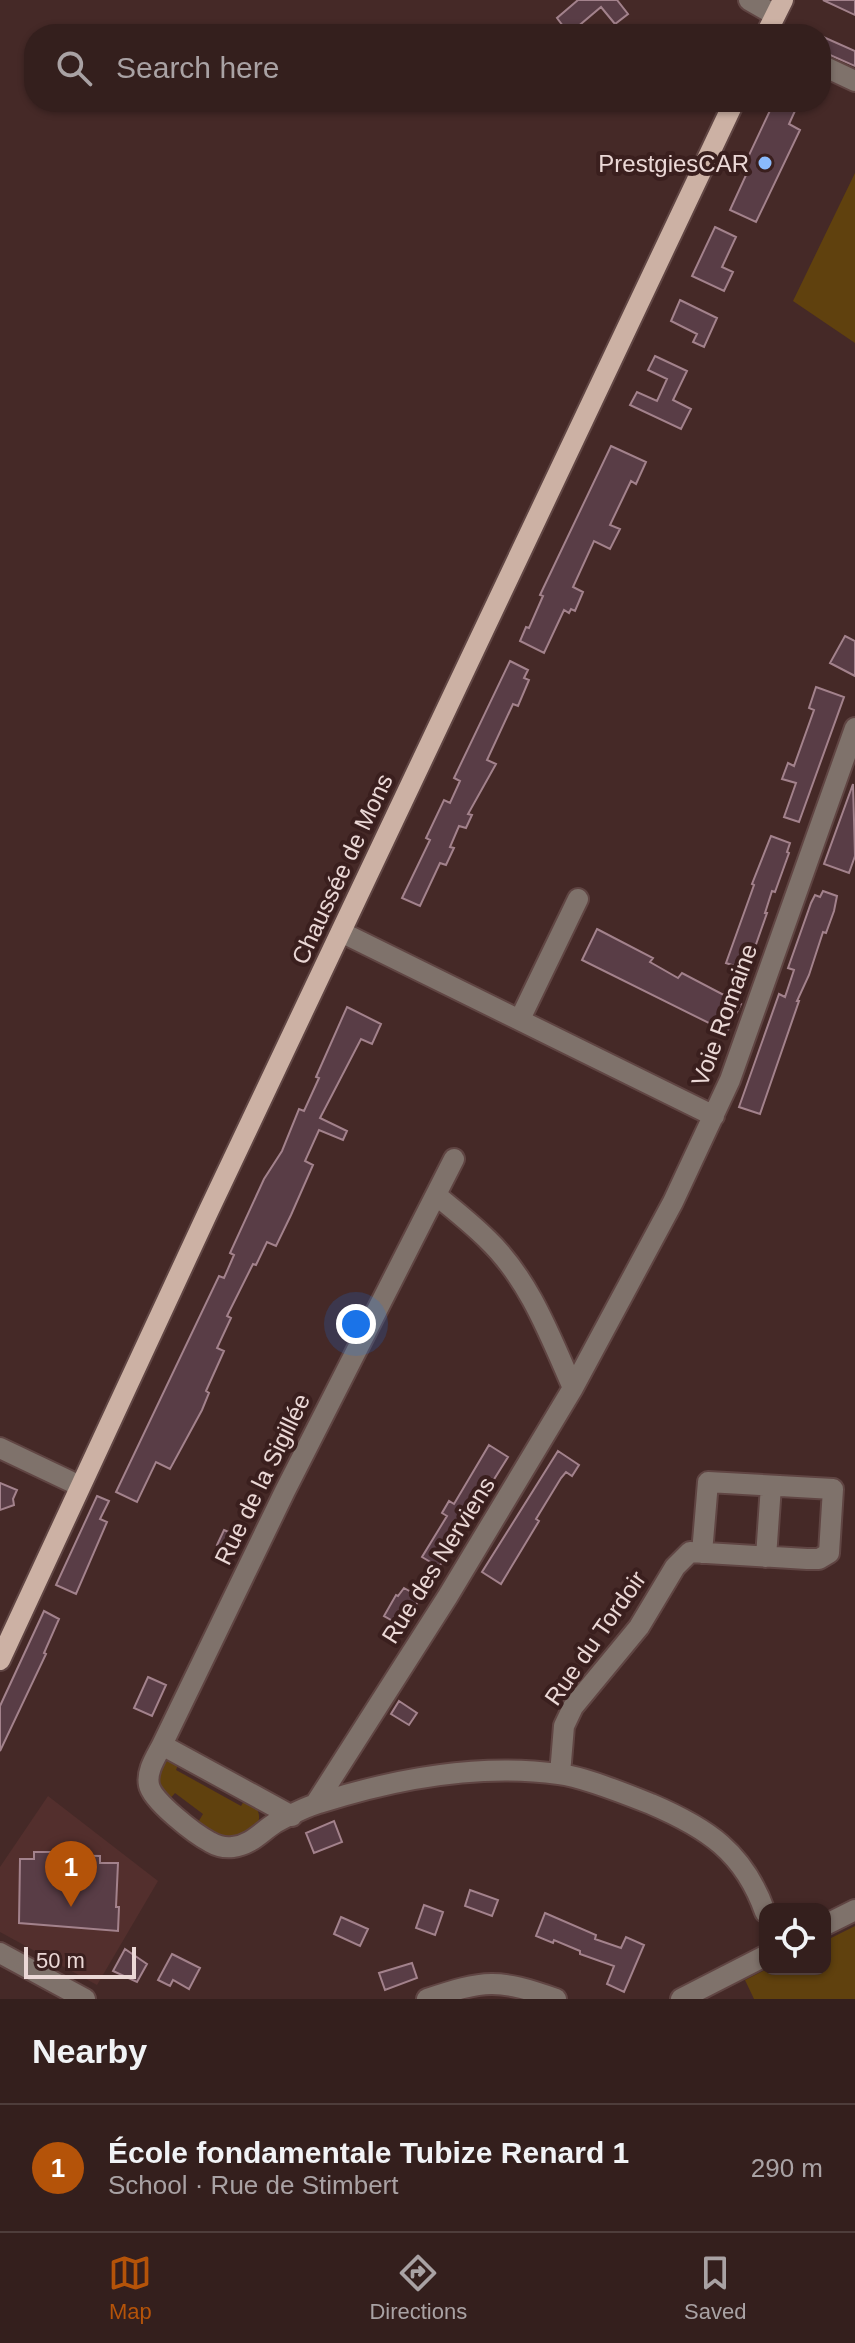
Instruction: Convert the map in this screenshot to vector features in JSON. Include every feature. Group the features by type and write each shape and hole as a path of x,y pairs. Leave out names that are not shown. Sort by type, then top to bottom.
{"main road":[{"name":"Chaussée de Mons","path":"0,1660 729,112"}],"street":[{"path":"749,0 775,16"},
{"path":"831,70 855,81"},
{"name":"Voie Romaine","path":"341,932 714,1116 730,1080 855,728"},
{"path":"520,1019 578,899"},
{"name":"Rue des Nerviens","path":"316,1803 448,1596 573,1388 673,1202 714,1116"},
{"name":"Rue de la Sigillée","path":"292,1816 242,1845 217,1846 158,1801 151,1791 148,1777 292,1478 454,1159"},
{"path":"436,1195 488,1240 515,1272 541,1315 573,1388"},
{"path":"0,1448 80,1486"},
{"path":"708,1482 771,1486 833,1489 829,1553 819,1559 702,1553 708,1482"},
{"path":"766,1557 771,1486"},
{"name":"Rue du Tordoir","path":"560,1774 564,1726 573,1707 639,1627 675,1567 690,1552 702,1553"},
{"path":"162,1745 292,1816 316,1803 435,1775 496,1772 560,1774 640,1800 688,1820 710,1834 728,1849 747,1874 761,1903"},
{"path":"831,1922 855,1910"},
{"path":"0,1953 85,1999"},
{"path":"681,1999 759,1959"},
{"path":"427,1999 474,1984 509,1983 556,1999"}],"shaded area":[{"path":"855,173 855,343 793,301"},
{"path":"171,1758 180,1760 176,1770 241,1806 247,1796 258,1813 259,1820 252,1830 227,1841 197,1824 203,1814 175,1793 168,1801 159,1793 156,1771"},
{"path":"48,1796 158,1881 97,1985 0,1932 0,1867"},
{"path":"855,1926 855,1999 754,1999 745,1980 759,1973 831,1975 831,1938"}],"building":[{"path":"578,0 617,0 628,14 615,24 601,7 581,24 562,24 557,18"},
{"path":"823,0 855,0 855,15"},
{"path":"831,40 855,51 855,66 831,55"},
{"path":"769,112 794,112 789,124 800,130 756,222 730,210 747,173 742,170"},
{"path":"715,227 736,237 722,267 733,272 724,291 692,276"},
{"path":"680,300 717,318 704,347 693,342 697,334 671,321"},
{"path":"655,356 687,371 673,400 691,409 681,429 630,405 637,392 657,401 667,379 648,370"},
{"path":"611,446 646,462 636,484 631,481 610,525 620,529 610,549 594,541 573,587 583,592 575,611 571,609 569,613 564,610 544,653 520,641 526,627 529,628 543,596 540,595"},
{"path":"845,636 855,641 855,676 830,663"},
{"path":"510,661 528,670 524,678 529,680 518,706 513,704 487,760 496,764 468,814 472,815 466,828 459,826 446,865 440,863 420,906 402,898 430,840 426,838 444,800 450,803 460,781 454,778"},
{"path":"816,687 844,697 799,822 784,817 796,783 782,779 788,763 794,766 814,710 809,708"},
{"path":"853,784 855,856 849,873 824,864"},
{"path":"771,836 790,843 789,853 775,892 772,891 747,970 726,963"},
{"path":"823,891 837,896 834,911 797,1001 760,1114 739,1107 779,994 785,997 794,970 788,968 811,903 815,895 820,897"},
{"path":"597,929 653,958 650,962 678,978 682,973 741,1004 727,1032 582,960"},
{"path":"347,1007 381,1024 372,1044 361,1039 320,1118 347,1131 343,1140 319,1130 305,1161 313,1165 276,1246 267,1242 227,1316 231,1318 217,1348 224,1351 206,1391 209,1393 202,1410 170,1469 156,1462 137,1502 116,1492 219,1276 224,1278 234,1255 230,1253 264,1179 282,1151 299,1109 304,1111"},
{"path":"489,1445 508,1457 439,1567 422,1557 447,1516 442,1513 449,1501 454,1504"},
{"path":"558,1451 579,1465 572,1476 566,1472 561,1478 501,1584 482,1572"},
{"path":"0,1483 17,1490 14,1505 0,1510"},
{"path":"97,1496 109,1501 100,1519 107,1522 76,1594 56,1585"},
{"path":"224,1530 242,1538 234,1553 217,1545"},
{"path":"404,1588 420,1597 409,1620 406,1619 402,1626 384,1616 396,1595"},
{"path":"44,1611 59,1619 46,1654 0,1751 0,1706"},
{"path":"148,1677 166,1685 152,1716 134,1708"},
{"path":"399,1701 417,1713 409,1725 391,1714"},
{"path":"334,1821 342,1842 314,1853 306,1833"},
{"path":"34,1852 100,1856 100,1863 118,1863 118,1931 19,1923 20,1859 34,1859"},
{"path":"470,1890 498,1900 492,1916 465,1906"},
{"path":"424,1905 443,1912 435,1935 416,1928"},
{"path":"545,1913 596,1935 595,1939 621,1948 626,1937 644,1945 624,1992 607,1984 614,1966 580,1954 580,1951 554,1940 553,1943 536,1936"},
{"path":"341,1917 368,1929 360,1946 334,1934"},
{"path":"125,1949 147,1964 137,1982 113,1971"},
{"path":"172,1954 200,1968 189,1989 173,1980 170,1986 158,1980"},
{"path":"412,1963 417,1978 385,1990 379,1973"}],"place":[{"name":"PrestgiesCAR","path":"765,163"},
{"name":"École fondamentale Tubize Renard 1","path":"71,1907"}]}
